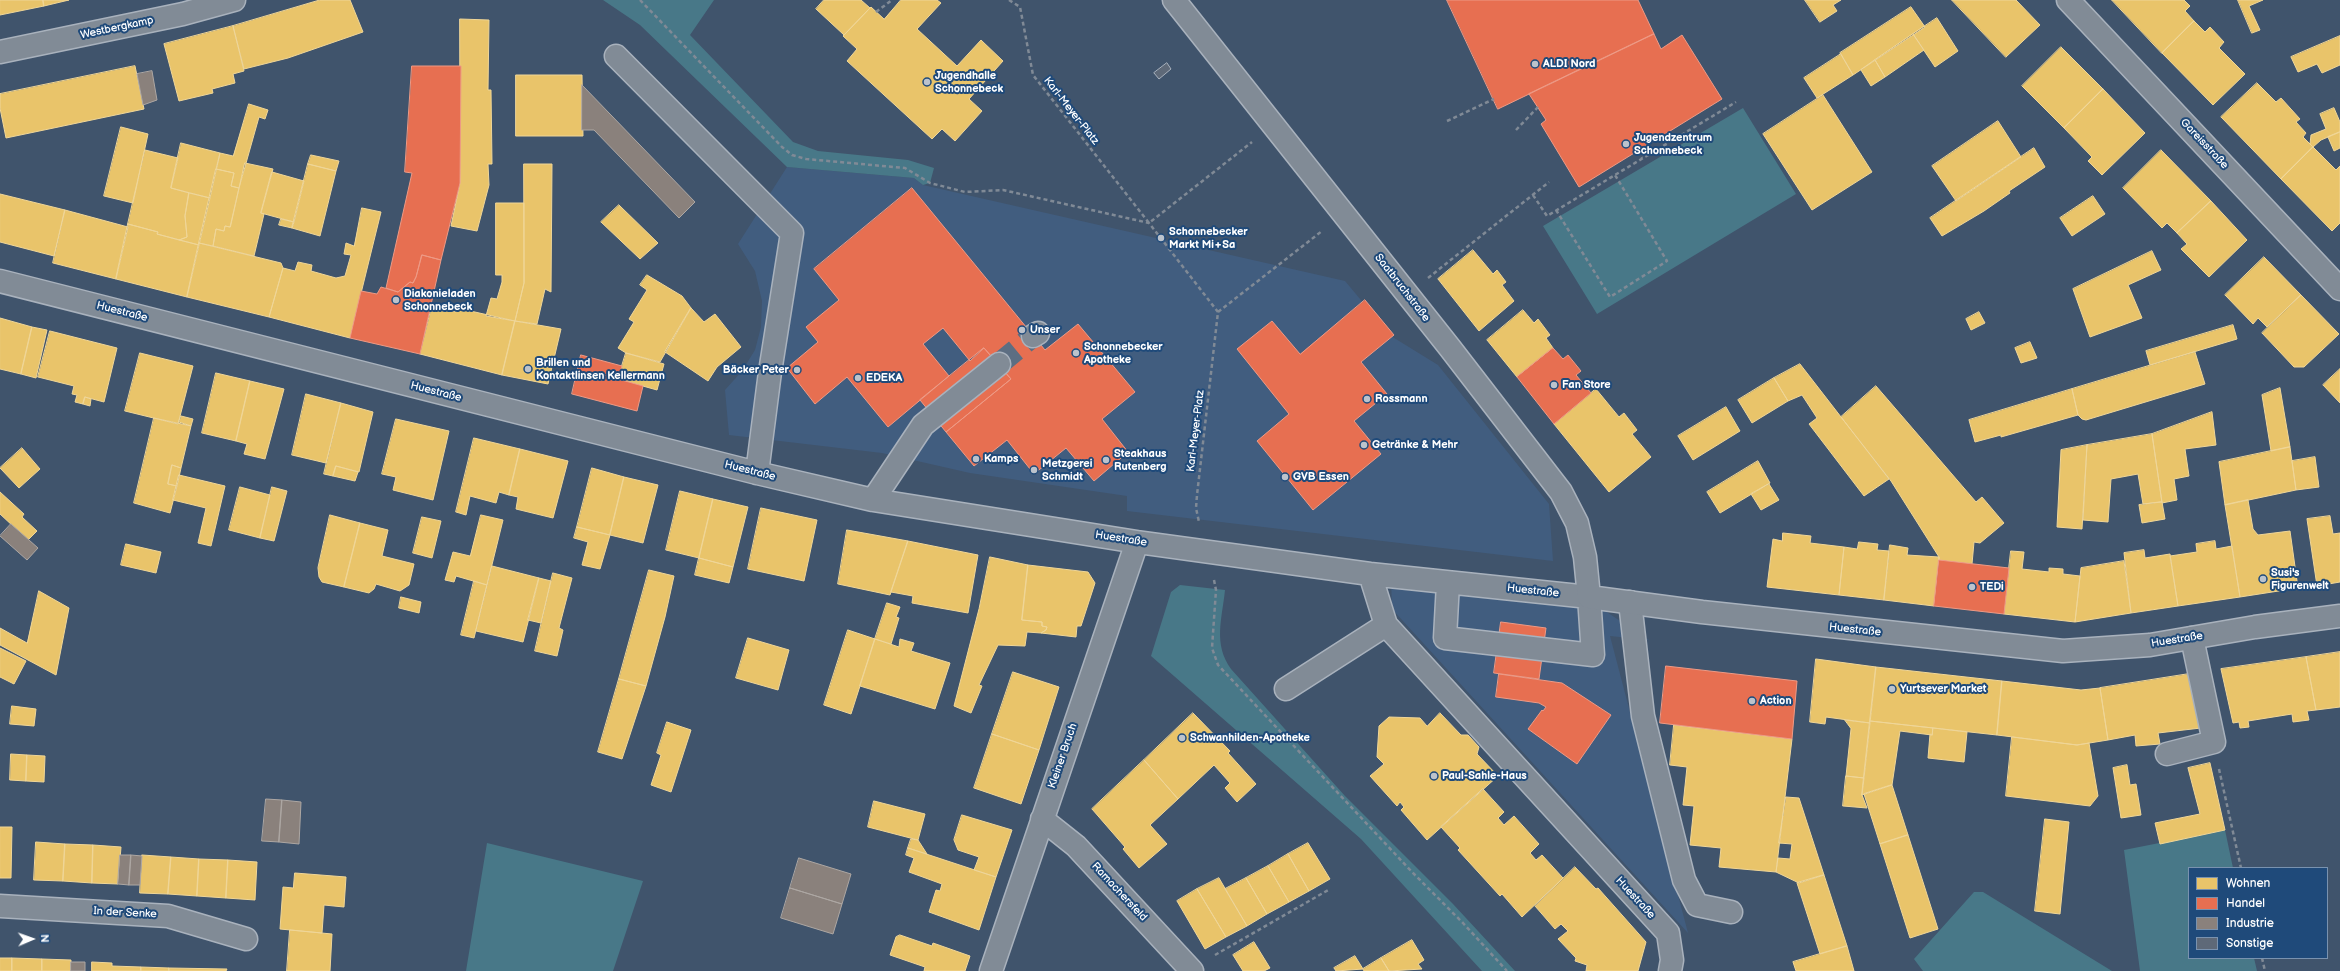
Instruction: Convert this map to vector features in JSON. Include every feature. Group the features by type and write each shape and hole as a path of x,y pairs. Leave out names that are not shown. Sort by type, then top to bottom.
{"street":[{"name":"Westbergkamp","path":"0,52 181,7 234,0"},
{"name":"Saatbruchstraße","path":"1174,0 1407,294 1561,492 1577,523 1585,557 1593,655 1445,638 1448,583"},
{"name":"Gareisstraße","path":"2068,0 2340,289"},
{"path":"616,56 792,234 756,473"},
{"name":"Huestraße","path":"0,281 756,473 873,500 1137,542 1370,574 1589,597 1749,618 2062,651 2150,645 2340,616"},
{"path":"873,500 923,425 999,364"},
{"name":"Kleiner Bruch","path":"991,971 1137,542"},
{"name":"Huestraße","path":"1370,574 1386,625 1668,933 1672,960 1670,971"},
{"path":"1630,602 1643,716 1684,880 1697,905 1732,912"},
{"path":"1286,689 1386,625"},
{"path":"2167,754 2214,742 2192,638"},
{"name":"Ramachersfeld","path":"1042,819 1076,846 1191,971"},
{"name":"In der Senke","path":"0,906 168,916 246,939"}],"path":[{"path":"640,0 782,147 792,155 806,159 906,168 930,183 965,192 1002,190 1149,223 1273,126"},
{"path":"876,12 892,0"},
{"name":"Karl-Meyer-Platz","path":"1009,0 1020,7 1032,75 1218,312 1196,508 1216,590 1212,648 1218,665 1507,971"},
{"path":"1448,121 1494,99"},
{"path":"1533,195 1546,216 1736,102"},
{"path":"1516,130 1538,107"},
{"path":"1638,151 1642,158"},
{"path":"1556,210 1610,297 1667,261 1615,175"},
{"path":"1407,294 1548,182"},
{"path":"1218,312 1344,214"},
{"path":"2214,742 2242,867"},
{"path":"1191,971 1330,889"},
{"path":"2262,959 2265,971"}],"shaded area":[{"path":"603,0 714,0 690,35 793,142 818,151 908,160 934,168 930,183 923,185 914,178 787,167 640,25"},
{"path":"1743,108 1796,194 1597,314 1543,226"},
{"path":"787,167 914,178 923,185 1345,281 1391,336 1438,365 1549,504 1553,561 1127,511 1127,496 970,473 882,453 729,435 725,390 742,371 755,350 761,327 762,301 755,271 738,244"},
{"path":"1391,578 1587,599 1649,640 1610,636 1688,933 1392,609"},
{"path":"1180,585 1225,590 1220,641 1225,660 1231,669 1345,796 1453,904 1515,971 1482,971 1361,839 1151,656 1171,592"},
{"path":"2225,830 2233,867 2188,867 2188,959 2254,959 2257,971 2140,971 2124,850"},
{"path":"487,843 643,881 613,971 466,971"},
{"path":"1974,892 1983,892 2112,971 1923,971 1914,959"}],"building: Wohnen":[{"path":"0,0 43,0 44,6 0,15"},
{"path":"43,0 69,0 44,6"},
{"path":"320,0 350,0 363,32 288,58 244,69 233,26"},
{"path":"824,0 861,0 870,8 844,35 816,9"},
{"name":"Jugendhalle Schonnebeck","path":"901,0 937,0 941,3 917,29 957,66 981,40 1003,61 969,99 982,111 955,141 942,129 932,139 847,61 857,49 843,36 871,7 884,19"},
{"path":"1805,0 1841,0 1833,5 1837,11 1820,22"},
{"path":"1952,0 2016,0 2040,25 2006,57"},
{"path":"2112,0 2184,0 2190,6 2185,11 2194,21 2162,53"},
{"path":"2238,0 2263,0 2249,6 2260,30 2252,33"},
{"path":"1911,7 1925,27 1853,75 1840,53"},
{"path":"1937,18 1958,51 1935,67 1913,34"},
{"path":"460,19 489,20 488,90 491,90 492,164 488,164 489,185 477,231 451,226 460,183"},
{"path":"2194,21 2205,32 2210,27 2224,42 2219,48 2245,74 2213,105 2162,53"},
{"path":"233,26 244,71 233,74 235,83 212,89 213,93 179,101 164,44"},
{"path":"1913,34 1924,50 1885,77 1875,60"},
{"path":"2340,36 2340,65 2322,73 2317,64 2298,72 2291,57"},
{"path":"2061,47 2103,89 2064,128 2022,86"},
{"path":"1841,54 1853,75 1817,98 1804,78"},
{"path":"1875,60 1885,77 1871,86 1861,70"},
{"path":"135,66 144,109 6,138 0,108 0,94"},
{"path":"516,75 582,75 583,136 516,136"},
{"path":"2257,83 2276,102 2281,98 2300,119 2296,122 2306,133 2303,137 2313,147 2281,179 2221,117"},
{"path":"2103,89 2145,133 2102,175 2088,161 2092,157 2064,128"},
{"path":"1823,95 1872,172 1812,210 1763,134"},
{"path":"249,104 268,110 265,119 259,117 239,188 231,186 234,173 216,169 220,153 233,156"},
{"path":"2334,108 2340,122 2340,132 2321,140 2313,147 2310,144 2311,135 2326,129 2320,114"},
{"path":"1998,121 2021,157 1956,201 1932,166"},
{"path":"121,127 148,134 133,203 104,196"},
{"path":"2340,132 2340,148 2334,151 2328,137"},
{"path":"181,143 220,153 210,198 171,188"},
{"path":"2313,147 2336,170 2340,166 2340,223 2332,231 2281,179"},
{"path":"2034,148 2045,167 2009,191 2010,193 1984,211 1942,236 1930,218"},
{"path":"145,150 178,158 171,188 189,193 185,216 187,237 179,240 157,234 158,232 128,224"},
{"path":"2161,150 2211,201 2177,233 2167,223 2162,228 2123,188"},
{"path":"311,155 339,161 336,171 308,164"},
{"path":"245,163 273,169 261,213 264,214 254,256 213,246 216,229 224,231 225,226 230,227"},
{"path":"308,164 336,171 320,236 292,228"},
{"path":"524,164 552,164 551,292 545,289 537,324 515,321 524,283"},
{"path":"216,169 234,173 231,186 239,188 230,227 225,226 224,231 216,229 213,246 199,243"},
{"path":"272,172 304,181 294,222 261,213"},
{"path":"189,193 210,198 199,245 179,240 187,237 185,216"},
{"path":"0,194 65,210 54,256 0,242"},
{"path":"2093,196 2105,214 2072,236 2060,218"},
{"path":"2211,201 2247,240 2209,277 2181,249 2187,244 2177,233"},
{"path":"496,203 524,203 524,283 515,321 486,316 491,298 497,299 502,282 502,275 496,275"},
{"path":"619,205 658,243 640,259 601,222"},
{"path":"362,208 381,212 350,338 269,317 283,268 295,271 298,262 312,265 311,271 336,278 345,276 351,255 344,254 346,243 354,246"},
{"path":"65,210 128,227 116,279 53,263"},
{"path":"281,219 294,222 292,228 279,225"},
{"path":"128,224 158,232 157,234 199,245 187,297 116,279"},
{"path":"199,243 281,263 283,268 269,317 187,297"},
{"path":"1473,250 1493,274 1497,270 1506,282 1502,285 1514,301 1479,331 1438,279"},
{"path":"2152,251 2161,270 2128,285 2142,318 2090,337 2073,289"},
{"path":"2264,257 2301,295 2267,327 2258,318 2253,324 2225,295"},
{"path":"647,275 682,296 691,308 660,362 626,353 618,348 634,322 629,319 647,290 640,285"},
{"path":"2301,295 2339,334 2304,367 2294,367 2262,333"},
{"path":"432,306 456,312 457,308 515,321 502,375 420,354"},
{"path":"691,308 704,322 715,314 741,347 717,367 708,381 665,352"},
{"path":"1523,310 1534,323 1538,319 1550,335 1546,338 1553,348 1517,377 1487,340"},
{"path":"1979,312 1985,323 1971,330 1966,319"},
{"path":"0,318 32,327 21,374 0,369"},
{"path":"515,321 561,329 548,384 502,375"},
{"path":"2233,325 2237,339 2150,365 2146,351"},
{"path":"32,327 47,330 36,378 21,374"},
{"path":"50,331 117,348 104,402 85,397 83,404 75,402 77,395 72,394 74,386 38,377"},
{"path":"2030,342 2037,358 2021,363 2015,348"},
{"path":"2195,352 2205,384 2086,420 2082,419 2078,415 2072,389"},
{"path":"140,353 193,366 178,424 125,411"},
{"path":"626,353 664,364 657,390 618,379"},
{"path":"1800,364 1889,479 1864,496 1809,424 1817,418 1802,395 1788,401 1774,378"},
{"path":"2340,369 2340,403 2323,385"},
{"path":"216,373 250,381 236,441 202,433"},
{"path":"1774,378 1788,401 1752,423 1738,400"},
{"path":"250,381 284,389 265,459 244,454 247,444 236,441"},
{"path":"1876,386 1976,502 1982,497 2004,523 1980,543 1974,542 1972,564 1939,560 1939,557 1891,481 1841,417"},
{"path":"2280,388 2290,447 2271,451 2262,395"},
{"path":"1596,389 1619,417 1624,413 1637,430 1632,434 1651,457 1609,492 1554,424"},
{"path":"2072,389 2078,415 2001,437 2001,435 1975,442 1969,420"},
{"path":"306,394 341,403 326,463 292,455"},
{"path":"85,397 91,399 90,406 83,404"},
{"path":"341,403 373,412 359,472 336,466 333,476 324,474"},
{"path":"1726,407 1740,431 1693,460 1678,436"},
{"path":"2212,412 2216,445 2185,449 2189,476 2174,479 2177,500 2162,503 2152,434"},
{"path":"181,416 193,419 191,426 179,422"},
{"path":"154,418 191,426 181,468 172,465 168,484 177,486 170,513 134,503"},
{"path":"396,419 449,431 433,500 393,490 396,477 382,474"},
{"path":"2152,434 2162,502 2143,504 2138,474 2111,479 2108,522 2083,520 2087,445"},
{"path":"474,438 520,449 509,495 499,492 496,503 470,496 466,515 456,512"},
{"path":"2087,445 2082,529 2057,527 2061,450"},
{"path":"2290,447 2296,490 2225,505 2219,462"},
{"path":"22,448 40,469 19,488 0,468"},
{"path":"520,449 568,461 553,518 516,509 518,497 509,495"},
{"path":"2315,457 2319,487 2296,490 2292,461"},
{"path":"1758,461 1770,483 1720,513 1707,492"},
{"path":"172,465 181,468 177,486 168,484"},
{"path":"336,466 358,472 355,481 333,476"},
{"path":"592,468 624,477 610,535 577,527"},
{"path":"179,475 225,486 211,546 198,543 206,508 173,500"},
{"path":"624,477 658,485 643,543 610,535"},
{"path":"1769,484 1779,500 1761,510 1751,494"},
{"path":"240,487 270,495 260,538 229,530"},
{"path":"272,487 287,491 274,541 260,538"},
{"path":"680,491 713,499 699,558 666,550"},
{"path":"0,492 24,514 22,517 37,531 28,540 0,514"},
{"path":"713,499 748,507 733,567 699,558"},
{"path":"2248,500 2253,529 2258,535 2290,531 2298,588 2240,597 2225,505"},
{"path":"2162,502 2165,519 2142,523 2139,505"},
{"path":"761,508 817,520 804,581 748,569"},
{"path":"330,515 360,523 344,587 322,582 319,577 318,568"},
{"path":"481,515 503,520 487,585 456,576 454,582 445,580 453,552 470,556"},
{"path":"2330,516 2333,534 2340,533 2340,582 2317,586 2307,519"},
{"path":"422,517 441,521 432,558 413,553"},
{"path":"360,523 388,530 382,556 414,564 409,585 400,591 376,584 374,589 369,593 344,587"},
{"path":"577,527 610,535 600,569 582,565 588,542 574,538"},
{"path":"847,530 908,541 890,595 838,584"},
{"path":"1783,533 1811,536 1810,543 1844,547 1839,595 1767,587 1773,539 1782,541"},
{"path":"908,541 978,555 968,613 912,603 913,596 891,592"},
{"path":"2215,541 2216,549 2232,546 2240,597 2178,606 2170,556 2197,552 2196,544"},
{"path":"1859,542 1878,544 1877,550 1889,551 1884,600 1839,595 1844,547 1857,549"},
{"path":"126,544 161,552 156,573 121,565"},
{"path":"1890,545 1908,548 1907,555 1939,557 1934,606 1884,600"},
{"path":"2144,550 2145,558 2170,554 2178,606 2131,613 2124,553"},
{"path":"2011,551 2024,552 2022,569 2049,572 2049,568 2063,569 2063,574 2080,576 2075,622 2004,614"},
{"path":"990,557 1028,565 1022,620 1042,622 1042,626 1047,627 1046,630 1041,633 1027,632 1025,646 998,645 979,685 982,686 971,713 954,706 979,609"},
{"path":"699,558 733,567 729,583 695,575"},
{"path":"2124,561 2131,613 2075,622 2081,568"},
{"path":"1028,565 1088,572 1095,583 1081,626 1077,626 1076,637 1041,633 1046,630 1047,627 1042,626 1042,622 1022,620"},
{"path":"492,566 539,578 523,642 476,631"},
{"path":"649,570 674,576 665,617 646,686 619,679"},
{"path":"553,573 572,578 559,628 563,630 557,656 535,651"},
{"path":"539,578 551,581 541,623 528,620"},
{"path":"474,581 487,585 474,638 461,635"},
{"path":"39,591 69,608 56,675 0,645 0,628 27,643"},
{"path":"401,597 421,602 419,613 399,608"},
{"path":"887,603 900,607 896,617 899,618 891,644 875,639"},
{"path":"848,630 875,639 851,714 824,705"},
{"path":"748,638 789,650 778,690 736,678"},
{"path":"875,639 899,647 900,639 914,643 911,651 950,663 935,709 860,686"},
{"path":"0,648 26,661 14,684 0,677"},
{"path":"2340,652 2340,707 2316,710 2306,657"},
{"path":"2306,657 2316,710 2307,711 2309,720 2293,722 2292,714 2248,721 2249,727 2240,728 2239,722 2233,723 2221,669"},
{"path":"1816,659 1876,667 1870,723 1826,717 1825,724 1810,722"},
{"path":"1876,667 2002,681 1997,735 1870,721"},
{"path":"1013,672 1059,687 1039,750 992,734"},
{"path":"2189,674 2201,728 2158,733 2160,744 2136,746 2135,735 2108,740 2100,688"},
{"path":"619,679 646,686 622,759 598,752"},
{"path":"2002,681 2081,690 2100,688 2108,740 2077,745 1997,735"},
{"path":"12,706 36,709 34,726 10,724"},
{"path":"1193,713 1230,751 1228,753 1256,784 1237,802 1225,788 1230,783 1214,765 1178,799 1144,760"},
{"name":"Paul-Sahle-Haus","path":"1440,713 1461,735 1468,735 1479,747 1477,754 1498,776 1427,840 1401,810 1404,807 1400,802 1397,806 1370,776 1384,764 1377,757 1379,726 1389,717 1420,718 1427,726"},
{"path":"1845,720 1870,723 1864,778 1846,776 1851,729"},
{"path":"1870,721 1933,728 1932,735 1900,731 1892,785 1862,795"},
{"path":"667,722 691,730 671,792 651,785 661,755 657,753"},
{"path":"1674,725 1792,739 1776,872 1719,867 1721,848 1690,845 1694,806 1683,805 1687,767 1670,765"},
{"path":"1933,728 1967,732 1964,762 1928,758 1930,734 1932,735"},
{"path":"992,734 1039,750 1021,804 974,788"},
{"path":"2012,737 2077,745 2089,743 2098,796 2090,806 2006,796"},
{"path":"11,754 27,755 26,781 10,780"},
{"path":"27,755 45,756 44,782 26,781"},
{"path":"1144,760 1178,799 1150,825 1167,844 1139,868 1123,849 1125,847 1092,809"},
{"path":"2210,763 2225,830 2160,844 2155,823 2200,814 2188,768"},
{"path":"2127,765 2130,785 2136,784 2141,815 2121,818 2113,768"},
{"path":"1846,776 1864,778 1862,795 1867,808 1843,806"},
{"path":"1892,785 1908,835 1880,844 1864,794"},
{"path":"1483,789 1504,812 1498,818 1504,825 1514,816 1539,844 1530,853 1536,860 1542,855 1563,878 1522,917 1502,894 1500,896 1458,850 1460,848 1441,827"},
{"path":"1786,797 1799,798 1824,875 1799,883 1776,872 1778,858 1790,859 1792,844 1779,843"},
{"path":"874,801 925,814 918,840 868,827"},
{"path":"962,815 1012,830 996,877 974,870 979,857 958,850 954,840"},
{"path":"2045,819 2069,822 2060,914 2035,911"},
{"path":"0,827 12,827 11,878 0,878"},
{"path":"1908,835 1938,929 1910,938 1880,844"},
{"path":"911,839 918,840 927,854 908,848"},
{"path":"36,842 65,844 63,881 34,880"},
{"path":"1308,843 1330,879 1309,891 1288,854"},
{"path":"65,844 93,845 92,883 63,881"},
{"path":"93,845 121,847 118,884 92,883"},
{"path":"908,848 996,877 979,930 929,912 936,890 940,891 942,884 909,872 914,858 906,855"},
{"path":"1288,854 1309,891 1289,902 1268,866"},
{"path":"142,855 171,857 168,894 140,893"},
{"path":"171,857 199,859 197,896 168,894"},
{"path":"199,859 228,860 226,898 197,896"},
{"path":"228,860 257,862 255,900 226,898"},
{"path":"1268,866 1289,902 1267,914 1246,878"},
{"path":"1575,867 1596,889 1598,888 1646,942 1638,971 1586,971 1587,965 1575,961 1576,958 1558,939 1568,931 1561,924 1555,929 1535,906"},
{"path":"295,873 346,877 344,907 324,905 322,933 280,929 283,887 293,888"},
{"path":"1824,875 1847,946 1820,954 1797,883"},
{"path":"1219,878 1247,926 1226,937 1197,889"},
{"path":"1246,878 1267,914 1247,926 1225,889"},
{"path":"1197,889 1226,937 1205,949 1177,901"},
{"path":"290,930 332,934 330,971 287,971"},
{"path":"900,935 932,946 933,943 970,956 965,971 924,971 925,967 890,955 896,937"},
{"path":"1412,940 1424,960 1418,964 1422,969 1389,971 1381,958"},
{"path":"1254,942 1270,968 1264,971 1243,971 1233,955"},
{"path":"1847,946 1854,971 1796,971 1793,962"},
{"path":"1355,956 1363,969 1336,971 1334,968"},
{"path":"0,958 12,958 12,971 0,971"},
{"path":"12,958 42,959 42,971 12,971"},
{"path":"1381,958 1389,971 1364,971 1363,969"},
{"path":"42,959 71,960 71,971 42,971"},
{"path":"92,962 112,963 112,966 141,967 141,971 92,971"},
{"path":"141,967 169,968 169,971 141,971"},
{"path":"169,968 227,969 226,971 169,971"}],"building: Handel":[{"name":"ALDI Nord","path":"1447,0 1638,0 1654,34 1498,109"},
{"name":"Jugendzentrum Schonnebeck","path":"1654,34 1661,49 1682,35 1722,99 1579,187 1541,124 1546,120 1529,94"},
{"path":"412,66 461,66 460,183 441,260 422,255 413,283 410,282 398,292 386,288 412,173 405,172"},
{"path":"912,188 1045,350 1078,324 1135,392 1102,419 1128,452 1094,481 1066,448 1034,474 1007,440 974,466 946,432 1011,379 984,348 970,361 943,328 923,344 949,376 888,427 847,377 815,404 787,368 818,342 806,327 839,300 814,269"},
{"name":"Diakonieladen Schonnebeck","path":"422,255 441,260 420,354 350,338 361,291 377,294 381,287 398,292 410,282 413,283"},
{"path":"1365,300 1394,335 1361,362 1387,394 1354,421 1381,454 1313,510 1257,441 1289,414 1237,349 1272,321 1300,354"},
{"path":"984,348 1011,379 946,432 920,400"},
{"name":"Fan Store","path":"1553,348 1563,359 1568,355 1581,371 1576,375 1591,393 1554,424 1517,377"},
{"path":"581,355 622,366 618,379 643,386 637,411 572,394"},
{"name":"TEDi","path":"1939,560 2009,568 2004,614 1934,606"},
{"path":"1501,622 1546,628 1539,679 1494,673"},
{"path":"1666,666 1797,681 1792,739 1660,723"},
{"path":"1499,674 1562,683 1611,715 1577,764 1528,729 1546,707 1539,703 1496,697"}],"building: Industrie":[{"path":"152,71 157,100 143,105 137,74"},
{"path":"582,85 695,202 679,218 594,130 582,130"},
{"path":"11,524 38,548 27,560 0,536"},
{"path":"266,799 282,800 279,842 262,841"},
{"path":"282,800 301,802 299,844 279,842"},
{"path":"120,855 131,855 129,885 118,884"},
{"path":"131,855 142,856 140,885 129,885"},
{"path":"799,858 851,874 842,904 790,888"},
{"path":"790,888 842,904 833,934 781,918"},
{"path":"71,962 85,962 85,971 71,971"}],"building: Sonstige":[{"path":"1167,63 1171,69 1159,79 1154,73"}],"tunnel":[{"path":"999,364 1033,336"}],"place":[{"name":"ALDI Nord","path":"1535,64"},
{"name":"Jugendhalle Schonnebeck","path":"927,82"},
{"name":"Jugendzentrum Schonnebeck","path":"1626,144"},
{"name":"Schonnebecker Markt Mi+Sa","path":"1161,238"},
{"name":"Diakonieladen Schonnebeck","path":"396,300"},
{"name":"Unser","path":"1022,330"},
{"name":"Schonnebecker Apotheke","path":"1076,353"},
{"name":"Brillen und Kontaktlinsen Kellermann","path":"528,369"},
{"name":"Bäcker Peter","path":"797,370"},
{"name":"EDEKA","path":"858,378"},
{"name":"Fan Store","path":"1554,385"},
{"name":"Rossmann","path":"1367,399"},
{"name":"Getränke & Mehr","path":"1364,445"},
{"name":"Kamps","path":"976,459"},
{"name":"Steakhaus Rutenberg","path":"1106,460"},
{"name":"Metzgerei Schmidt","path":"1034,470"},
{"name":"GVB Essen","path":"1285,477"},
{"name":"Susi's Figurenwelt","path":"2263,579"},
{"name":"TEDi","path":"1972,587"},
{"name":"Yurtsever Market","path":"1892,689"},
{"name":"Action","path":"1752,701"},
{"name":"Schwanhilden-Apotheke","path":"1182,738"},
{"name":"Paul-Sahle-Haus","path":"1434,776"}]}
